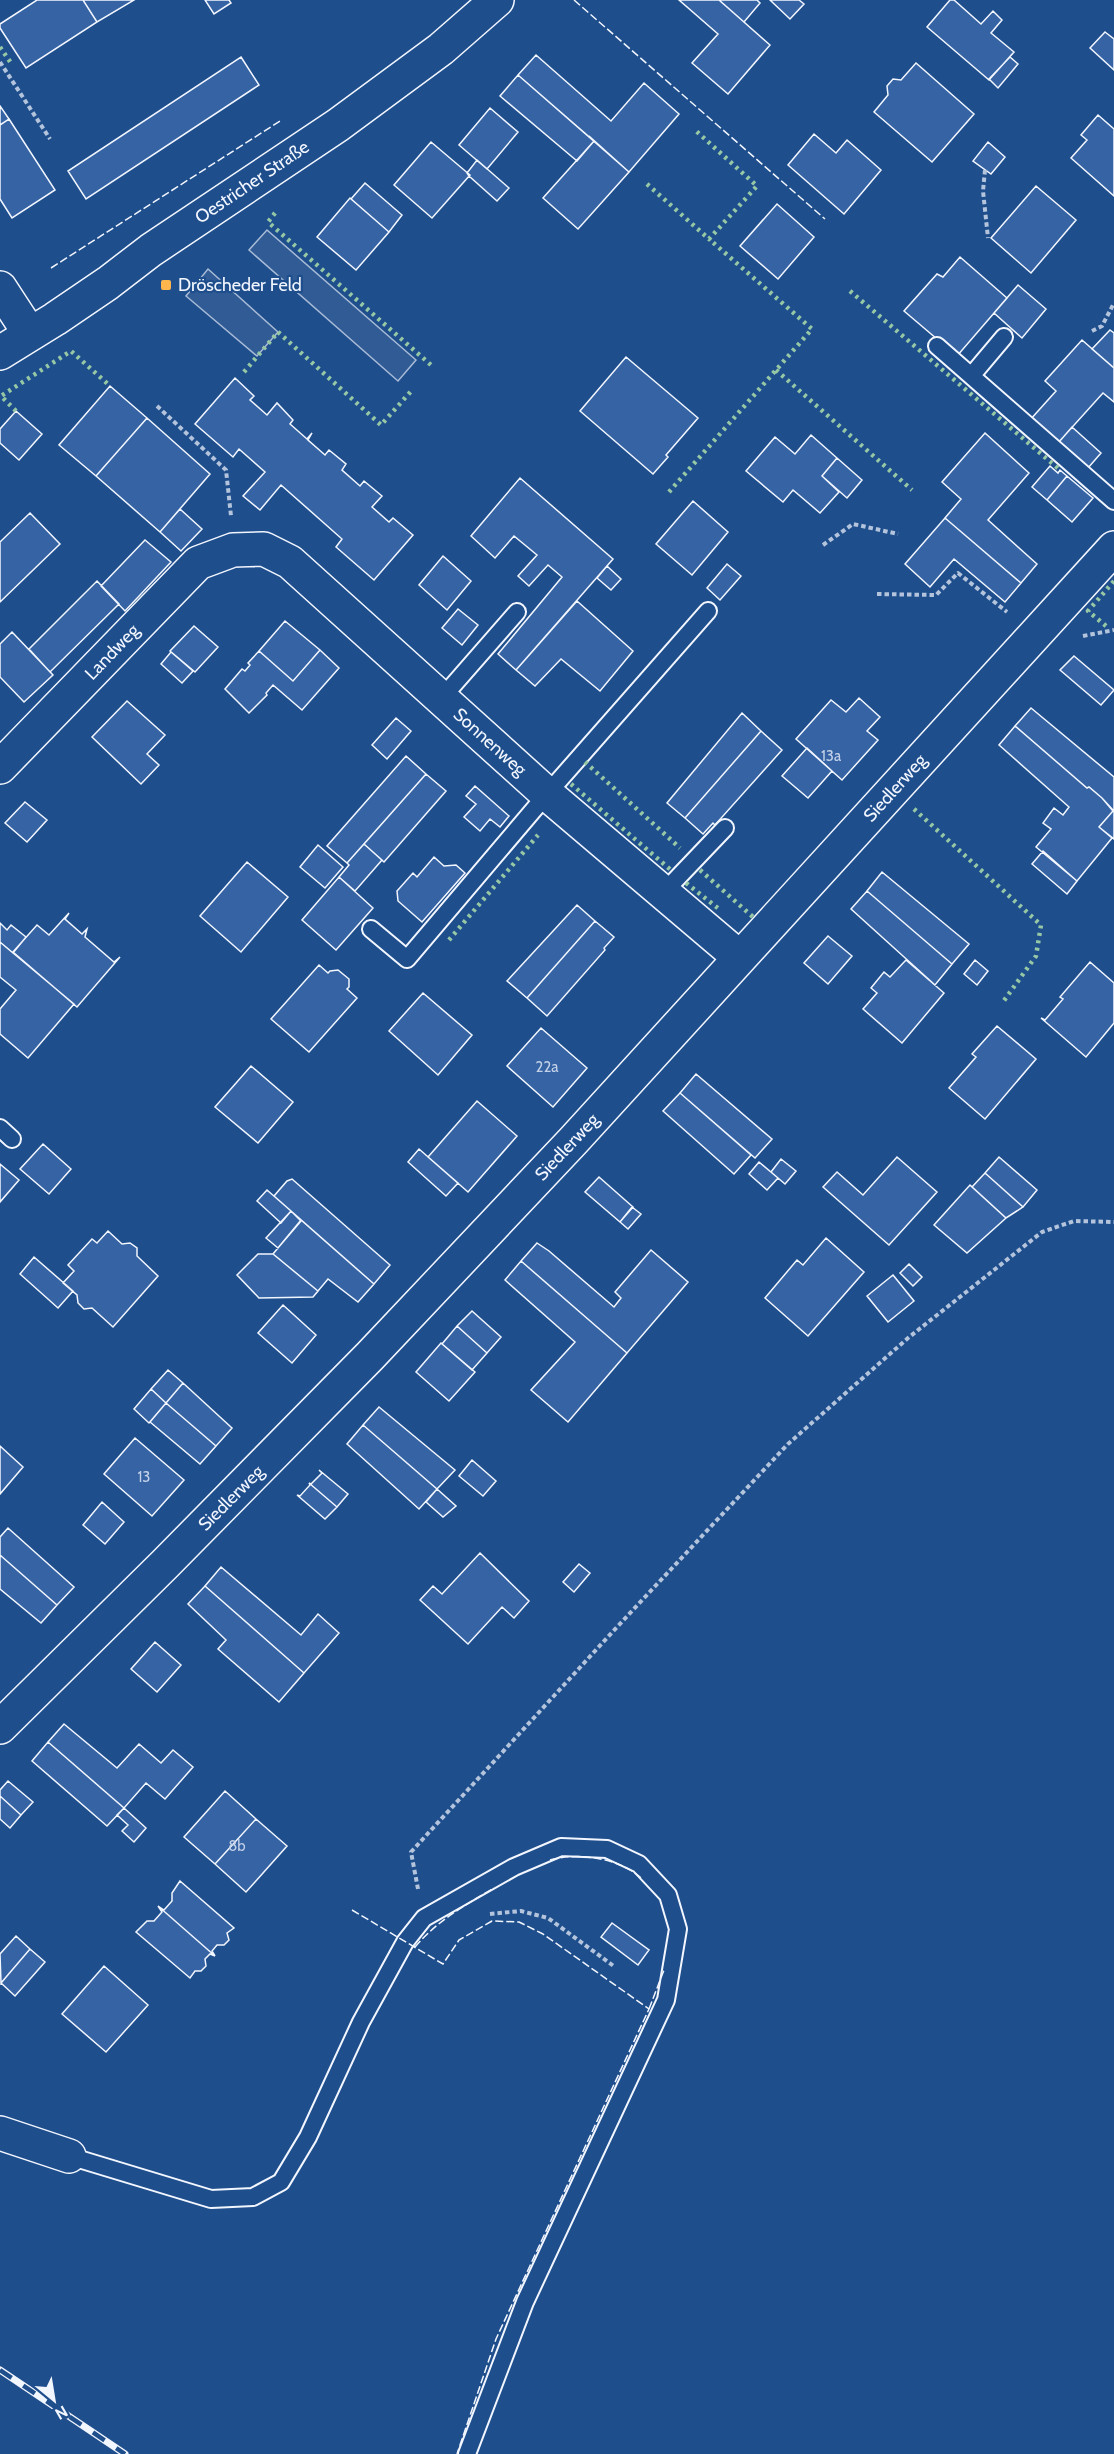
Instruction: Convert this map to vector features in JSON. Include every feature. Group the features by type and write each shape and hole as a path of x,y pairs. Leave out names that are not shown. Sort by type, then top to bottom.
{"street":[{"name":"Oestricher Straße","path":"0,353 338,125 441,49 497,0"},
{"path":"0,288 30,334"},
{"name":"Siedlerweg","path":"0,1727 370,1356 573,1141 1114,548"},
{"name":"Sonnenweg","path":"233,550 264,549 290,562 547,794 739,957"},
{"name":"Landweg","path":"0,767 198,563 233,550"},
{"path":"0,2133 69,2156"}],"lane":[{"path":"972,375 1004,337"},
{"path":"937,346 1114,501"},
{"path":"371,929 407,959 547,794 708,611"},
{"path":"441,699 517,612"},
{"path":"664,892 725,828"},
{"path":"69,2156 211,2199 253,2197 282,2181 308,2137 360,2022 405,1942 424,1918 514,1867 561,1846 607,1850 639,1864 668,1895 678,1929 666,2000 525,2302 467,2454"}],"path":[{"path":"0,62 50,139"},
{"path":"985,170 983,191 988,238"},
{"path":"1092,331 1102,326 1114,303"},
{"path":"157,406 226,470 233,550"},
{"path":"823,545 853,524 898,534"},
{"path":"877,594 936,595 958,573 1035,635"},
{"path":"1076,638 1114,630"},
{"path":"424,1918 411,1852 616,1626 788,1444 908,1338 1042,1232 1074,1221 1114,1222"},
{"path":"485,1915 521,1911 548,1918 615,1967"}],"shaded area":[{"path":"267,230 416,360 398,381 249,250"},
{"path":"208,269 278,332 257,356 186,296"}],"building":[{"path":"37,0 83,0 97,22 26,68 0,28 0,24"},
{"path":"83,0 134,0 97,22"},
{"path":"205,0 229,0 231,3 214,14"},
{"path":"679,0 719,0 770,45 728,94 692,63 718,34"},
{"path":"719,0 757,0 760,3 744,22"},
{"path":"770,0 799,0 804,4 790,19"},
{"path":"950,0 954,0 981,24 993,11 1002,20 991,33 1014,52 989,80 927,27"},
{"path":"1105,32 1114,39 1114,70 1090,48"},
{"path":"536,55 611,121 644,83 679,114 629,172 518,75"},
{"path":"241,57 259,85 86,199 68,171"},
{"path":"1010,57 1018,64 998,88 989,79"},
{"path":"916,63 974,114 932,162 874,112 888,95 887,86 893,79 901,80"},
{"path":"518,75 594,141 577,161 500,96"},
{"path":"0,106 9,119 0,125"},
{"path":"490,108 518,132 487,169 459,145"},
{"path":"1098,115 1114,129 1114,196 1071,158 1087,140 1081,135"},
{"path":"9,119 55,190 12,218 0,199 0,125"},
{"path":"814,134 836,153 847,140 881,170 844,214 788,165"},
{"path":"589,136 629,172 578,229 543,198 594,141"},
{"path":"431,142 470,175 432,218 394,185"},
{"path":"988,142 1005,157 991,174 973,161"},
{"path":"477,160 509,188 497,201 467,173"},
{"path":"365,183 402,215 389,232 351,199"},
{"path":"1036,186 1076,220 1031,273 991,238"},
{"path":"350,198 389,232 356,270 317,237"},
{"path":"777,204 814,237 778,279 740,246"},
{"path":"960,257 1007,298 957,356 904,311 937,274 943,277"},
{"path":"1018,285 1046,309 1022,338 994,313"},
{"path":"1110,330 1114,333 1114,368 1092,349"},
{"path":"1082,340 1114,368 1114,402 1103,393 1057,444 1030,420 1056,391 1045,381"},
{"path":"626,357 698,418 653,474 580,411"},
{"path":"235,378 254,396 250,400 267,415 277,403 293,420 290,424 307,439 312,433 308,440 325,455 329,450 346,464 342,470 360,486 364,481 382,496 372,507 389,522 393,518 413,535 374,580 336,547 342,539 281,485 260,510 243,496 265,472 239,449 233,457 195,424"},
{"path":"110,386 147,418 96,476 59,445"},
{"path":"16,411 42,434 19,460 0,443 0,429"},
{"path":"147,418 210,474 160,532 96,476"},
{"path":"1072,427 1101,453 1088,468 1059,442"},
{"path":"985,433 1029,473 988,520 1037,564 1021,583 945,518 961,499 942,482"},
{"path":"811,435 837,458 822,476 839,492 820,513 793,490 783,502 746,471 775,437 795,454"},
{"path":"837,458 862,480 847,498 822,476"},
{"path":"1050,466 1058,473 1060,470 1067,476 1047,500 1032,487"},
{"path":"1067,476 1093,498 1072,522 1047,500"},
{"path":"520,478 613,559 516,670 498,654 562,577 548,565 529,586 518,576 537,555 514,536 495,558 471,536"},
{"path":"693,501 728,532 692,575 656,544"},
{"path":"180,509 202,529 181,551 160,532"},
{"path":"30,513 60,544 0,602 0,542"},
{"path":"945,518 1021,583 1005,602 954,559 930,587 905,564"},
{"path":"145,540 171,562 125,611 101,586"},
{"path":"443,556 471,581 447,610 419,585"},
{"path":"727,564 741,576 720,600 707,588"},
{"path":"607,566 621,579 611,590 597,578"},
{"path":"97,581 119,604 50,672 29,649"},
{"path":"577,601 633,651 600,691 561,659 535,686 516,670"},
{"path":"458,609 478,625 462,645 442,628"},
{"path":"285,621 320,650 293,681 259,651"},
{"path":"194,626 218,647 195,672 170,651"},
{"path":"12,632 53,675 24,702 0,677 0,644"},
{"path":"320,650 339,668 302,710 273,685 266,693 267,695 249,713 225,689 242,669 245,671 250,665 248,663 259,651 293,681"},
{"path":"171,652 193,671 182,683 161,664"},
{"path":"1074,656 1114,690 1101,705 1060,670"},
{"path":"859,698 880,717 867,731 878,740 842,780 796,739 831,700 846,712"},
{"path":"127,701 165,735 147,754 159,765 141,784 92,737"},
{"path":"1031,708 1114,777 1114,811 1102,798 1089,787 1087,788 1015,726"},
{"path":"742,713 761,731 685,818 667,803"},
{"path":"396,718 411,731 387,759 372,745"},
{"path":"1015,726 1087,788 1089,787 1102,798 1113,811 1099,827 1112,838 1077,881 1036,847 1051,829 1043,823 1054,808 1063,815 1069,807 999,745"},
{"path":"761,731 782,750 715,825 713,823 703,834 685,818"},
{"path":"807,748 832,771 808,798 782,776"},
{"path":"406,756 426,774 347,863 327,846"},
{"path":"426,774 446,791 384,862 364,844"},
{"path":"475,786 509,816 500,827 490,819 480,831 464,817 476,804 466,796"},
{"path":"25,802 47,820 27,842 5,823"},
{"path":"1114,811 1114,839 1099,827"},
{"path":"364,844 382,860 355,891 339,877 349,865 347,863"},
{"path":"318,845 343,867 325,888 300,867"},
{"path":"1043,851 1077,881 1067,894 1032,864"},
{"path":"434,857 444,866 456,865 465,873 422,922 398,901 397,891 413,873 417,877"},
{"path":"247,862 288,897 241,952 200,916"},
{"path":"882,872 969,944 952,964 867,891"},
{"path":"339,877 373,908 336,950 302,920"},
{"path":"867,891 952,964 935,985 851,909"},
{"path":"577,905 595,921 527,998 507,981"},
{"path":"69,913 65,919 82,934 87,929 85,937 114,962 120,957 77,1007 13,952 37,925 49,935"},
{"path":"595,921 614,937 547,1016 527,998"},
{"path":"0,923 7,930 11,925 26,937 13,953 0,942"},
{"path":"828,936 852,956 828,984 804,963"},
{"path":"0,942 74,1004 28,1058 0,1034 0,1009 16,990 0,977"},
{"path":"906,960 944,993 902,1043 863,1009 877,993 871,988 884,972 890,977"},
{"path":"975,960 988,971 977,985 964,974"},
{"path":"1090,962 1114,983 1114,1023 1086,1057 1041,1018 1045,1020 1063,999 1060,997"},
{"path":"319,965 328,973 338,970 349,979 347,989 357,998 309,1052 271,1019"},
{"path":"423,993 472,1035 438,1075 389,1031"},
{"path":"997,1026 1036,1059 985,1119 949,1088 976,1057 972,1054"},
{"path":"541,1028 587,1068 553,1107 507,1066"},
{"path":"251,1066 293,1102 258,1143 215,1107"},
{"path":"696,1074 772,1139 755,1158 680,1093"},
{"path":"680,1093 751,1155 734,1174 663,1111"},
{"path":"477,1101 517,1136 468,1192 428,1157"},
{"path":"43,1144 71,1169 49,1194 20,1169"},
{"path":"419,1149 458,1183 446,1196 408,1162"},
{"path":"897,1157 937,1192 889,1245 823,1187 837,1172 863,1195"},
{"path":"999,1157 1037,1190 1023,1207 985,1173"},
{"path":"781,1159 796,1171 785,1184 771,1172"},
{"path":"759,1162 778,1178 767,1190 749,1174"},
{"path":"0,1164 19,1180 0,1202"},
{"path":"985,1173 1023,1207 1006,1218 972,1187"},
{"path":"599,1177 633,1207 620,1222 585,1192"},
{"path":"292,1179 390,1265 374,1284 274,1196 287,1181"},
{"path":"970,1185 1006,1218 967,1253 934,1225"},
{"path":"267,1190 291,1211 281,1223 257,1201"},
{"path":"632,1207 641,1214 628,1229 620,1222"},
{"path":"291,1211 301,1221 278,1248 266,1238"},
{"path":"301,1220 374,1284 358,1302 328,1279 318,1291 273,1254"},
{"path":"108,1231 122,1244 130,1243 137,1248 137,1256 158,1276 113,1327 92,1308 84,1309 78,1303 77,1295 63,1283 74,1271 68,1265 92,1239 97,1243"},
{"path":"826,1238 864,1272 808,1336 765,1298 797,1260 803,1265"},
{"path":"537,1243 614,1307 621,1298 615,1292 651,1250 688,1282 627,1353 521,1261"},
{"path":"258,1254 273,1254 318,1291 313,1297 259,1298 237,1275"},
{"path":"34,1257 73,1291 58,1308 20,1274"},
{"path":"521,1261 627,1353 568,1422 531,1390 575,1342 505,1280"},
{"path":"909,1264 922,1277 913,1286 900,1273"},
{"path":"893,1275 914,1301 888,1322 867,1296"},
{"path":"283,1305 316,1335 292,1363 258,1333"},
{"path":"472,1311 501,1337 487,1353 457,1326"},
{"path":"457,1326 487,1353 472,1370 442,1344"},
{"path":"441,1343 475,1372 449,1401 416,1372"},
{"path":"168,1370 183,1383 166,1403 151,1389"},
{"path":"183,1383 232,1428 216,1446 166,1403"},
{"path":"151,1389 166,1403 149,1423 134,1409"},
{"path":"166,1403 216,1446 200,1464 150,1422"},
{"path":"379,1407 455,1470 437,1489 363,1425"},
{"path":"363,1425 437,1489 419,1509 347,1444"},
{"path":"135,1438 184,1480 152,1516 104,1474"},
{"path":"0,1446 23,1467 0,1494"},
{"path":"472,1460 496,1481 483,1496 459,1476"},
{"path":"319,1470 348,1494 337,1507 309,1483 311,1484 322,1473"},
{"path":"309,1483 337,1507 325,1519 297,1495 300,1496 310,1485"},
{"path":"437,1489 456,1506 443,1517 426,1502"},
{"path":"102,1502 124,1522 105,1544 83,1525"},
{"path":"8,1528 74,1587 57,1605 0,1555 0,1537"},
{"path":"480,1553 529,1601 514,1618 502,1607 468,1644 420,1600 433,1586 442,1594"},
{"path":"0,1555 57,1605 41,1623 0,1589"},
{"path":"579,1564 590,1573 574,1592 563,1582"},
{"path":"221,1567 301,1635 318,1614 339,1633 304,1673 205,1586"},
{"path":"205,1586 304,1673 279,1702 218,1649 226,1640 188,1604"},
{"path":"155,1642 181,1665 157,1692 131,1669"},
{"path":"64,1724 117,1768 139,1744 161,1763 173,1750 193,1767 165,1799 146,1783 124,1808 48,1742"},
{"path":"48,1742 124,1808 107,1826 32,1761"},
{"path":"8,1781 33,1802 21,1815 0,1796 0,1790"},
{"path":"225,1791 256,1819 215,1864 184,1837"},
{"path":"0,1796 21,1815 10,1828 0,1819"},
{"path":"124,1808 146,1828 134,1842 122,1831 128,1825 117,1815"},
{"path":"256,1819 287,1846 246,1892 215,1864"},
{"path":"180,1881 234,1928 227,1933 229,1940 224,1945 217,1945 212,1951 215,1956 158,1906 164,1910 172,1901 172,1893"},
{"path":"158,1906 215,1956 210,1954 205,1959 206,1966 201,1971 195,1971 190,1978 136,1932 147,1921 154,1921 162,1912"},
{"path":"612,1923 649,1950 638,1965 601,1937"},
{"path":"16,1936 30,1949 1,1983 0,1954"},
{"path":"30,1949 45,1962 15,1996 1,1983"},
{"path":"104,1966 148,2005 106,2052 62,2014"}],"railway":[{"path":"0,2370 125,2454"}],"hedge":[{"path":"0,47 11,63"},
{"path":"647,184 709,239 757,186 695,130"},
{"path":"275,213 268,222 431,365"},
{"path":"669,492 812,329 709,239"},
{"path":"850,291 1060,470"},
{"path":"244,372 278,332 381,425 413,389"},
{"path":"16,411 1,396 71,351 110,386"},
{"path":"776,370 912,490"},
{"path":"1106,626 1088,611 1114,581"},
{"path":"585,762 680,848"},
{"path":"571,784 672,871"},
{"path":"914,809 1041,925 1036,956 1003,1002"},
{"path":"449,940 538,835"},
{"path":"700,870 753,917"},
{"path":"686,883 719,909"}],"fence":[{"path":"574,0 825,219"},
{"path":"51,268 280,121"},
{"path":"550,1860 573,1857 598,1858 622,1866 641,1878"},
{"path":"415,1947 442,1921 494,1888"},
{"path":"352,1910 443,1964 459,1940 492,1921 519,1922 543,1934 649,2009 496,2339 457,2454"},
{"path":"649,2009 664,1970"}],"place":[{"name":"Dröscheder Feld","path":"166,285"}]}
